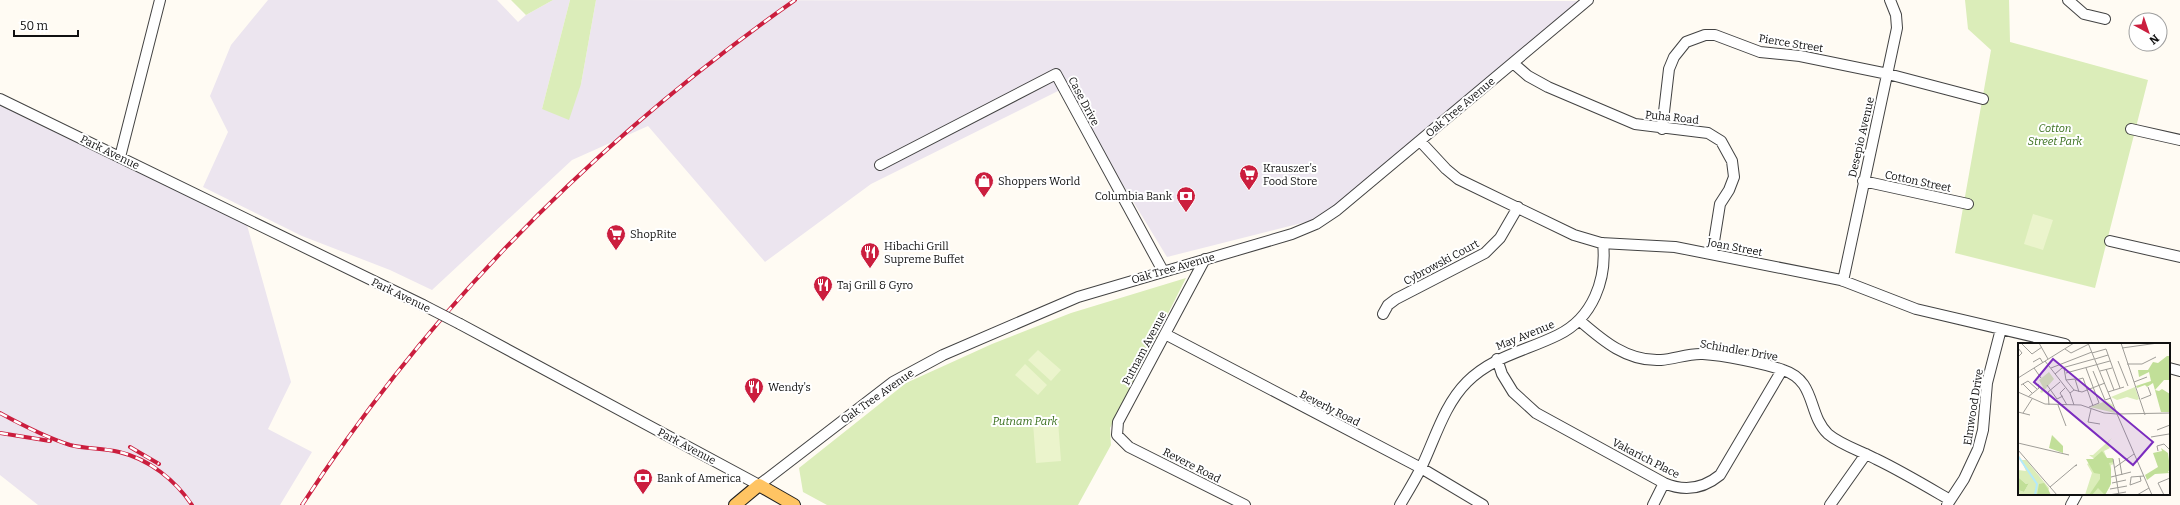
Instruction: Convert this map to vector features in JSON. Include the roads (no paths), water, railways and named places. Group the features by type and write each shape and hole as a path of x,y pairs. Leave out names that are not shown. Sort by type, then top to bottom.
{"main road":[{"name":"Oak Tree Avenue","path":"735,505 759,485"},
{"name":"Park Avenue","path":"759,485 794,505"}],"street":[{"path":"120,157 160,0"},
{"name":"Oak Tree Avenue","path":"759,485 877,393 916,368 1056,306 1163,271 1292,234 1316,224 1338,210 1588,0"},
{"name":"Desepio Avenue","path":"1843,281 1863,181 1897,28 1896,15 1890,0"},
{"path":"2068,0 2077,10 2084,14 2105,19"},
{"name":"Pierce Street","path":"1662,129 1670,69 1674,57 1686,42 1705,35 1716,35 1760,52 1800,56 1888,74 1983,99"},
{"name":"Puha Road","path":"1513,63 1538,82 1569,97 1635,124 1662,129 1708,133 1721,141 1732,161 1734,177 1729,190 1720,204 1712,254"},
{"name":"Case Drive","path":"880,165 1056,74 1163,271"},
{"name":"Park Avenue","path":"0,99 423,305 759,485"},
{"path":"2131,129 2180,140"},
{"name":"Joan Street","path":"1420,141 1446,169 1458,179 1574,234 1603,243 1675,247 1843,281 1916,309 2061,343"},
{"name":"Cotton Street","path":"1863,181 1968,204"},
{"name":"Cybrowski Court","path":"1383,314 1388,305 1396,299 1476,259 1493,247 1518,207"},
{"path":"2110,241 2180,257"},
{"name":"May Avenue","path":"1400,505 1421,468 1449,406 1458,392 1475,375 1497,359 1559,335 1579,320 1591,305 1600,284 1604,261 1603,243"},
{"name":"Putnam Avenue","path":"1129,447 1117,435 1118,422 1205,259"},
{"name":"Schindler Drive","path":"1579,320 1607,344 1623,353 1658,360 1702,354 1782,370 1793,375 1810,393 1818,420 1828,434 1841,443 1866,454 1949,502"},
{"name":"Elmwood Drive","path":"1949,502 1964,479 1978,449 1983,430 1987,383 2001,329"},
{"name":"Beverly Road","path":"1165,334 1421,468 1483,505"},
{"name":"Vakarich Place","path":"1497,359 1502,374 1513,392 1536,413 1675,488 1694,488 1712,481 1720,475 1782,370"},
{"path":"2170,368 2180,371"},
{"name":"Revere Road","path":"1129,447 1245,505"},
{"path":"1830,505 1866,454"},
{"path":"1653,505 1664,483"},
{"path":"2071,505 2076,495"}],"railway":[{"path":"302,505 353,431 406,361 464,293 524,229 588,167 654,109 723,53 795,0"},
{"path":"0,413 43,435 61,442 70,445 119,452 141,460 151,465 169,479 178,487 192,505"},
{"path":"0,433 50,441"},
{"path":"130,447 159,464"}],"place":[{"name":"Krauszer's Food Store","path":"1249,191"},
{"name":"Shoppers World","path":"984,198"},
{"name":"Columbia Bank","path":"1186,213"},
{"name":"ShopRite","path":"616,251"},
{"name":"Hibachi Grill Supreme Buffet","path":"870,269"},
{"name":"Taj Grill & Gyro","path":"823,302"},
{"name":"Wendy's","path":"754,404"},
{"name":"Bank of America","path":"643,495"}],"park label":[{"name":"Cotton Street Park","path":"2055,134"},
{"name":"Putnam Park","path":"1025,421"}]}
